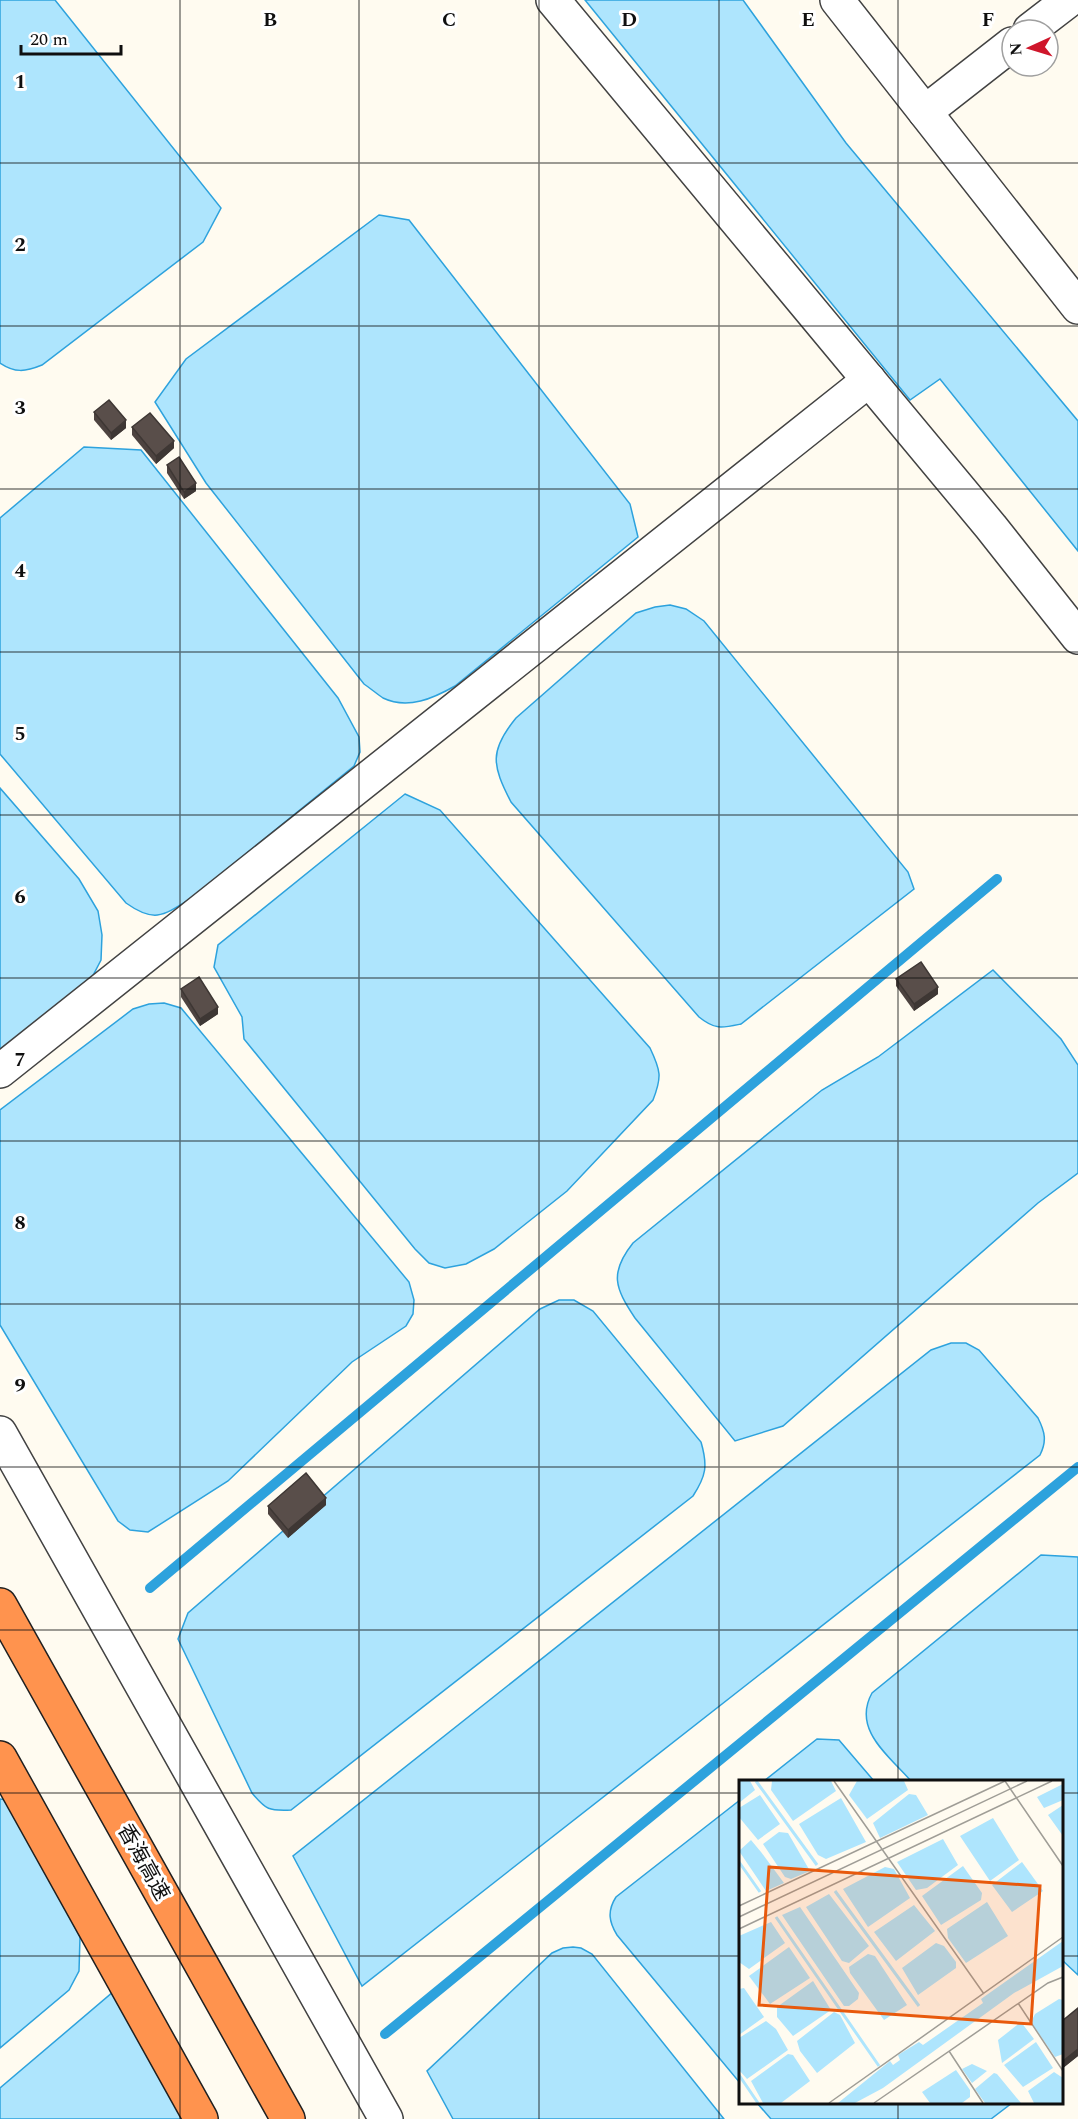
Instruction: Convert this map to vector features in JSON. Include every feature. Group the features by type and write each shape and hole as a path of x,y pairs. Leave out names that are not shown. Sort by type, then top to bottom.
{"highway":[{"name":"香海高速","path":"0,1605 288,2119"},
{"path":"0,1758 201,2119"}],"street":[{"path":"553,0 991,527 1078,637"},
{"path":"837,0 1078,308"},
{"path":"1046,18 1069,0"},
{"path":"925,112 1000,53"},
{"path":"0,1071 869,380"},
{"path":"0,1432 386,2119"}],"water":[{"path":"0,0 55,0 221,208 203,242 42,365 25,370 10,369 0,363"},
{"path":"585,0 743,0 846,143 1078,421 1078,551 940,379 910,400"},
{"path":"379,215 409,220 630,504 638,537 455,686 438,695 411,703 383,698 364,684 206,483 155,402 186,359"},
{"path":"84,447 141,450 338,698 359,737 360,752 354,766 190,899 173,910 158,915 144,913 126,903 0,754 0,518"},
{"path":"670,605 686,609 704,621 908,872 914,889 741,1024 729,1026 714,1026 699,1017 511,802 497,768 496,758 501,740 516,718 636,613"},
{"path":"0,788 79,879 98,911 102,935 101,960 88,985 0,1056"},
{"path":"405,794 440,810 650,1048 659,1074 653,1100 567,1191 494,1249 466,1264 445,1268 429,1263 415,1249 244,1039 242,1017 214,967 218,945"},
{"path":"993,970 1061,1039 1078,1065 1078,1173 1038,1203 783,1426 735,1441 635,1318 619,1289 620,1263 633,1243 822,1090 878,1057"},
{"path":"164,1003 181,1008 409,1282 414,1300 413,1314 406,1326 352,1362 228,1481 148,1532 130,1530 118,1521 0,1325 0,1110 133,1009 149,1004"},
{"path":"559,1300 574,1300 593,1311 701,1442 705,1464 703,1476 693,1496 291,1810 268,1808 252,1793 178,1639 188,1613 540,1309"},
{"path":"951,1343 966,1343 979,1350 1038,1418 1044,1436 1044,1445 1040,1455 362,1986 293,1856 931,1350"},
{"path":"1041,1555 1078,1557 1078,1975 1063,1961 1063,1780 910,1780 883,1751 869,1730 866,1718 867,1706 872,1693"},
{"path":"817,1739 839,1740 873,1780 765,1780"},
{"path":"0,1799 7,1800 80,1937 79,1971 69,1990 0,2048"},
{"path":"739,1801 739,2082 617,1935 610,1916 616,1897"},
{"path":"573,1947 581,1948 592,1954 724,2119 453,2119 427,2071 552,1953"},
{"path":"113,1992 184,2119 0,2119 0,2088"},
{"path":"758,2104 1011,2104 991,2119 771,2119"}],"building":[{"path":"109,400 126,420 111,433 94,412"},
{"path":"150,413 174,441 156,456 132,427"},
{"path":"179,457 196,483 184,492 167,465"},
{"path":"921,962 938,987 914,1004 896,979"},
{"path":"199,977 218,1007 200,1019 181,989"},
{"path":"306,1473 326,1498 288,1530 268,1506"},
{"path":"1078,2008 1078,2049 1063,2061 1063,2020"}],"waterway":[{"path":"150,1588 997,879"},
{"path":"385,2034 1078,1467"}]}
